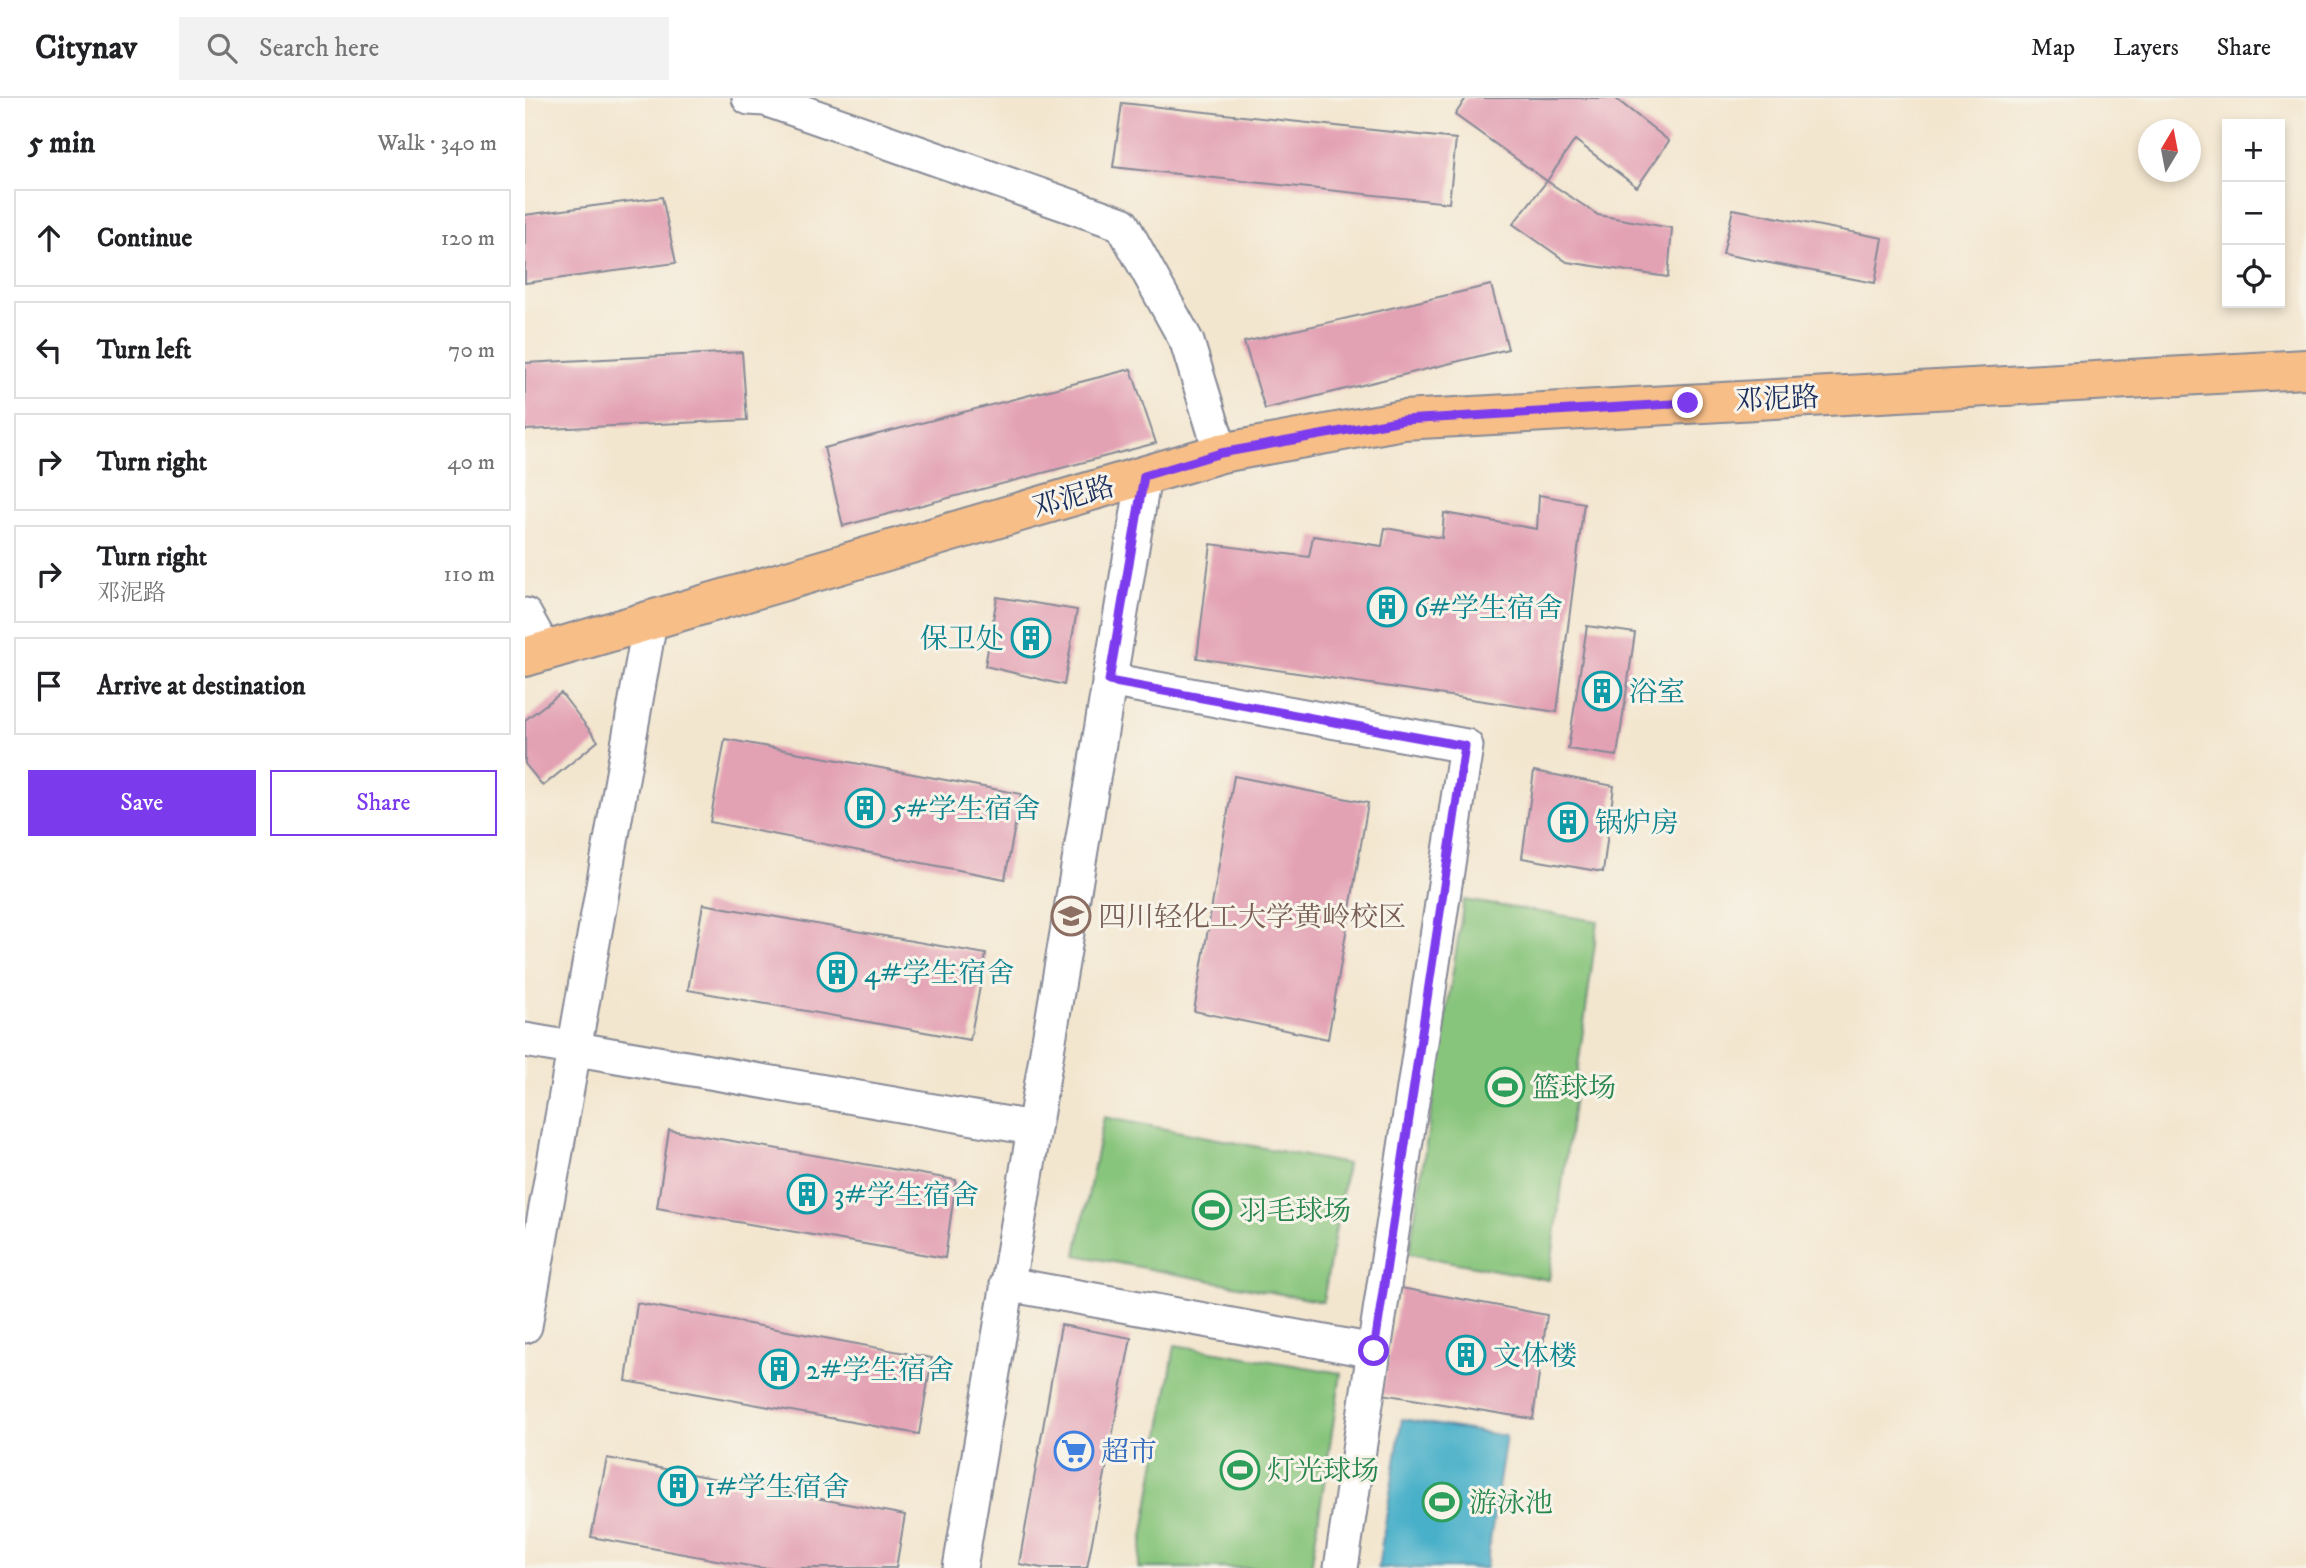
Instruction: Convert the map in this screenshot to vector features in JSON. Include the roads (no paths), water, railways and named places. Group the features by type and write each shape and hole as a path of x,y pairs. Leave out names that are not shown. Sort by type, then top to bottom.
{"main road":[{"name":"邓泥路","path":"535,654 1221,453 1403,420 2306,369"}],"lane":[{"path":"749,98 765,100 1122,224 1187,342 1221,453"},
{"path":"960,1568 1032,1128 1144,476"},
{"path":"525,615 535,654"},
{"path":"525,1326 650,621"},
{"path":"1109,681 1465,746 1341,1568"},
{"path":"525,1041 1032,1128"},
{"path":"1007,1284 1374,1351"}],"water":[{"name":"游泳池","path":"1402,1419 1506,1436 1486,1568 1378,1568"}],"place":[{"name":"6#学生宿舍","path":"1387,607"},
{"name":"保卫处","path":"1031,638"},
{"name":"浴室","path":"1602,691"},
{"name":"5#学生宿舍","path":"865,808"},
{"name":"锅炉房","path":"1568,822"},
{"name":"四川轻化工大学黄岭校区","path":"1071,916"},
{"name":"4#学生宿舍","path":"837,972"},
{"name":"篮球场","path":"1505,1087"},
{"name":"3#学生宿舍","path":"807,1194"},
{"name":"羽毛球场","path":"1212,1210"},
{"name":"文体楼","path":"1466,1355"},
{"name":"2#学生宿舍","path":"779,1369"},
{"name":"超市","path":"1074,1451"},
{"name":"灯光球场","path":"1240,1470"},
{"name":"1#学生宿舍","path":"678,1486"},
{"name":"游泳池","path":"1442,1502"}]}
